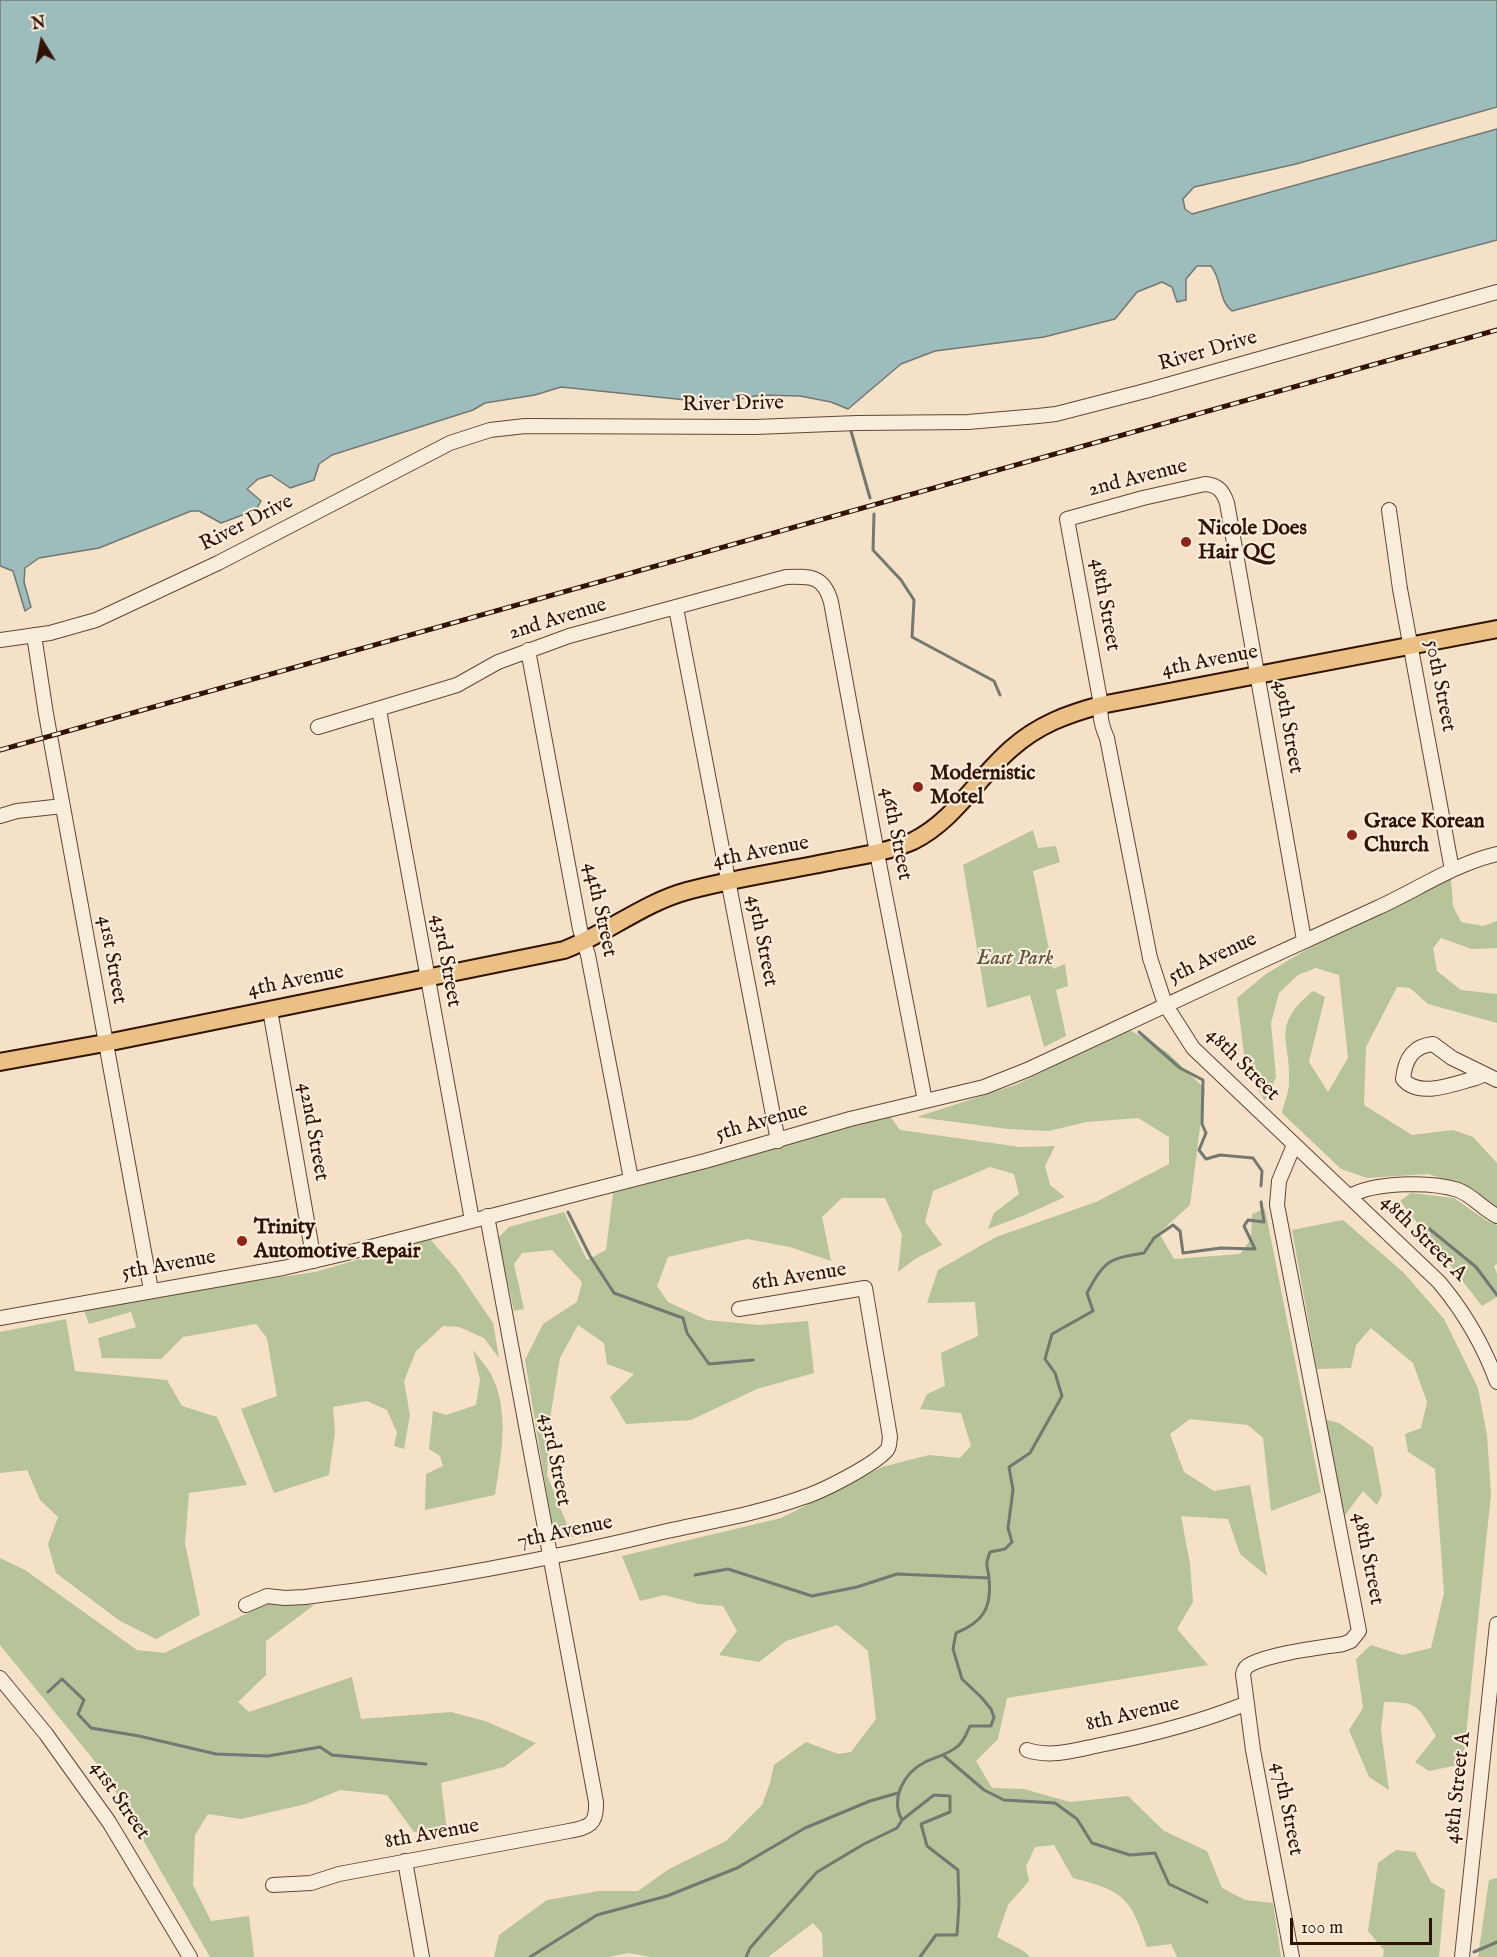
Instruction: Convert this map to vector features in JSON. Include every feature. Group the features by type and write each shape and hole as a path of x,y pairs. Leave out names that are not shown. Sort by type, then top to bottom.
{"main road":[{"name":"4th Avenue","path":"0,1062 105,1043 564,950 675,895 728,882 877,853 914,840 939,824 1010,749 1036,729 1059,717 1101,705 1497,629"}],"street":[{"name":"River Drive","path":"0,640 50,633 96,620 218,563 450,443 490,430 525,426 755,427 968,422 1038,416 1073,410 1497,292"},
{"name":"2nd Avenue","path":"1067,519 1195,486 1213,484 1219,488"},
{"name":"49th Street","path":"1219,488 1227,503 1304,940"},
{"name":"50th Street","path":"1389,510 1400,590 1452,870"},
{"name":"48th Street","path":"1067,519 1101,705 1102,725 1107,738 1150,958 1166,1004 1193,1048 1294,1145 1279,1181 1277,1205 1358,1622 1357,1635 1351,1641 1343,1644 1281,1655 1252,1663 1244,1670"},
{"name":"2nd Avenue","path":"318,727 457,685 498,662 569,636 786,577 816,579"},
{"name":"46th Street","path":"816,579 827,588 831,602 926,1101"},
{"name":"45th Street","path":"676,608 778,1141"},
{"name":"41st Street","path":"34,635 45,711 151,1290"},
{"name":"44th Street","path":"528,650 580,929 631,1179"},
{"name":"43rd Street","path":"379,710 472,1220"},
{"path":"0,816 17,811 63,806"},
{"name":"5th Avenue","path":"0,1318 314,1261 705,1161 850,1119 984,1087 1379,907 1452,870 1497,854"},
{"name":"42nd Street","path":"270,1010 314,1261"},
{"path":"1483,1075 1425,1089 1407,1084 1403,1079 1412,1053 1419,1047 1433,1044 1452,1058 1497,1080"},
{"name":"48th Street A","path":"1294,1145 1439,1282 1458,1305 1479,1339 1497,1382"},
{"path":"1350,1196 1385,1187 1425,1184 1459,1190 1497,1216"},
{"name":"43rd Street","path":"488,1216 596,1802 595,1818"},
{"name":"6th Avenue","path":"740,1309 865,1288 890,1437 889,1445 880,1455"},
{"name":"7th Avenue","path":"246,1605 267,1596 285,1598 338,1593 477,1573 759,1510 805,1497 825,1488 880,1455"},
{"name":"48th Street A","path":"1462,1957 1497,1624"},
{"name":"47th Street","path":"1244,1670 1245,1704 1292,1957"},
{"name":"41st Street","path":"0,1678 46,1734 103,1813 190,1957"},
{"name":"8th Avenue","path":"1028,1750 1039,1754 1049,1754 1163,1732 1211,1718 1245,1704"},
{"name":"8th Avenue","path":"273,1884 310,1883 339,1874 569,1831 583,1828 592,1823 595,1818"},
{"path":"405,1861 422,1957"}],"green space":[{"name":"East Park","path":"1033,830 1038,848 1056,846 1060,862 1033,871 1053,969 1065,964 1068,986 1056,990 1066,1036 1044,1047 1030,995 987,1008 963,865"},
{"path":"1451,879 1453,906 1461,922 1483,926 1497,921 1497,948 1472,949 1441,938 1433,948 1437,971 1461,990 1497,994 1497,1023 1428,1004 1410,988 1397,987 1366,1047 1364,1105 1412,1135 1453,1130 1473,1137 1497,1163 1497,1207 1464,1185 1428,1174 1367,1178 1341,1169 1282,1113 1289,1085 1287,1025 1299,1004 1313,991 1325,997 1309,1062 1328,1092 1348,1058 1339,975 1316,968 1298,975 1279,993 1271,1023 1276,1077 1265,1101 1246,1070 1237,998 1266,974 1332,934"},
{"path":"1128,1029 1167,1052 1205,1089 1190,1205 1159,1233 1174,1259 1240,1254 1251,1239 1252,1214 1265,1209 1321,1492 1271,1511 1263,1438 1248,1425 1190,1419 1170,1434 1184,1472 1214,1491 1250,1485 1267,1576 1240,1554 1228,1519 1181,1516 1190,1564 1193,1602 1177,1629 1208,1665 1007,1698 998,1739 976,1761 992,1788 1024,1789 1070,1802 1128,1796 1164,1831 1207,1851 1222,1888 1245,1900 1273,1903 1281,1957 1177,1957 1171,1944 1147,1947 1130,1907 1123,1899 1104,1887 1073,1878 1054,1845 1035,1847 1026,1866 1029,1881 1008,1905 997,1937 1030,1957 823,1957 822,1933 813,1923 768,1957 651,1957 629,1953 608,1957 494,1957 499,1935 547,1900 599,1891 638,1891 669,1869 726,1841 762,1805 774,1765 806,1742 838,1754 851,1752 876,1719 868,1651 837,1625 786,1641 759,1662 719,1655 737,1631 723,1606 699,1604 664,1595 640,1601 622,1556 781,1518 882,1467 929,1455 960,1458 971,1446 961,1413 920,1409 927,1394 945,1386 941,1353 978,1336 975,1302 927,1303 938,1270 996,1237 1096,1202 1169,1164 1169,1137 1138,1118 1086,1122 1049,1131 1008,1129 917,1117 1018,1084"},
{"path":"890,1116 900,1130 1020,1147 1055,1146 1045,1166 1050,1185 1065,1197 988,1229 994,1213 1019,1194 1014,1174 990,1167 933,1191 925,1222 942,1245 915,1259 898,1272 902,1235 885,1198 842,1198 822,1217 831,1261 790,1247 747,1239 668,1257 657,1286 668,1302 707,1320 759,1325 808,1321 814,1373 757,1389 691,1420 626,1424 610,1397 634,1374 607,1364 604,1343 578,1325 560,1358 551,1412 547,1475 568,1527 589,1524 586,1536 554,1538 525,1360 543,1324 577,1302 582,1282 552,1250 522,1253 514,1264 524,1309 514,1311 498,1238 509,1227 564,1212 587,1260 606,1250 613,1193"},
{"path":"1411,1193 1454,1198 1487,1221 1497,1225 1497,1264 1494,1266 1497,1274 1497,1297 1482,1306 1400,1201"},
{"path":"1343,1220 1404,1273 1444,1319 1478,1388 1487,1435 1491,1494 1463,1764 1429,1771 1415,1762 1436,1736 1417,1708 1404,1703 1384,1702 1381,1730 1389,1790 1369,1777 1349,1730 1363,1708 1356,1659 1371,1645 1402,1655 1431,1648 1444,1593 1435,1469 1408,1452 1405,1434 1421,1428 1427,1402 1413,1363 1371,1328 1356,1345 1351,1368 1317,1369 1292,1230"},
{"path":"430,1239 457,1270 493,1323 499,1358 484,1338 459,1327 443,1326 416,1351 404,1381 410,1415 404,1449 394,1446 397,1432 387,1410 367,1401 333,1407 335,1432 329,1475 274,1493 241,1409 277,1396 267,1338 256,1324 183,1337 161,1359 102,1358 98,1338 136,1327 131,1312 89,1324 83,1307 315,1272"},
{"path":"66,1319 75,1371 167,1380 182,1406 217,1417 247,1485 189,1493 185,1543 200,1615 156,1639 120,1621 56,1573 48,1544 58,1517 40,1500 27,1470 0,1473 0,1332"},
{"path":"473,1350 492,1376 501,1405 500,1465 495,1495 425,1510 426,1474 443,1466 440,1456 429,1449 433,1411 446,1415 476,1405 480,1380"},
{"path":"1324,1419 1339,1423 1373,1447 1382,1495 1377,1505 1363,1491 1343,1518"},
{"path":"0,1558 25,1570 137,1650 164,1653 271,1602 314,1605 266,1641 266,1675 238,1702 249,1712 352,1677 361,1719 451,1712 485,1721 536,1743 504,1767 441,1783 447,1830 414,1832 387,1795 340,1790 306,1804 241,1819 208,1814 195,1835 193,1885 211,1921 249,1916 254,1957 210,1957 106,1775 0,1645"},
{"path":"1396,1850 1415,1852 1431,1882 1445,1890 1439,1957 1383,1957 1384,1950 1368,1931 1378,1863"},
{"path":"1497,1878 1497,1957 1478,1957 1489,1880"}],"water":[{"path":"0,0 1497,0 1497,107 1296,164 1194,187 1183,199 1185,209 1192,214 1497,129 1497,240 1232,311 1224,301 1211,266 1197,266 1186,279 1186,300 1177,302 1172,287 1162,282 1137,292 1115,319 1044,337 935,351 901,364 848,409 831,402 800,396 761,395 723,402 696,401 561,387 535,395 485,403 473,410 332,455 319,464 314,480 290,488 271,475 258,479 247,489 261,501 256,510 221,523 199,511 191,511 99,548 39,558 25,568 24,582 31,607 25,611 13,571 0,566"}],"waterway":[{"path":"851,431 870,498"},
{"path":"874,514 873,550 901,580 914,600 912,637 994,681 1000,695"},
{"path":"1139,1032 1180,1068 1203,1080 1202,1124 1206,1133 1199,1150 1206,1159 1220,1155 1253,1158 1262,1171 1261,1186"},
{"path":"920,1957 936,1935 957,1935 958,1870 927,1846 921,1824 950,1812 950,1796 934,1795 902,1820 898,1795 905,1779 917,1767 954,1749 962,1742 970,1726 991,1726 994,1717 991,1709 962,1679 953,1649 956,1633 979,1619 987,1606 990,1589 987,1564 990,1552 1005,1549 1012,1542 1008,1528 1013,1490 1009,1467 1030,1453 1062,1396 1055,1373 1045,1359 1052,1334 1093,1311 1087,1293 1103,1267 1122,1257 1144,1253 1154,1238 1173,1225 1180,1231 1183,1253 1221,1248 1255,1249 1244,1226 1248,1220 1264,1222 1261,1202"},
{"path":"568,1212 590,1256 614,1293 683,1318 687,1333 709,1364 753,1360"},
{"path":"1427,1227 1476,1267 1497,1295"},
{"path":"695,1575 728,1569 812,1596 857,1587 897,1574 989,1578"},
{"path":"48,1692 62,1679 84,1700 78,1714 91,1728 139,1736 216,1754 268,1756 320,1747 332,1755 426,1764"},
{"path":"943,1755 984,1790 1004,1800 1055,1803 1077,1819 1092,1843 1130,1855 1155,1853 1169,1884 1207,1902"},
{"path":"530,1957 597,1915 667,1896 737,1868 805,1828 870,1801 898,1793"},
{"path":"746,1957 750,1948 817,1872 864,1844 897,1828 902,1820"},
{"path":"1474,1952 1497,1942"}],"railway":[{"path":"0,750 1497,330"}],"place":[{"name":"Nicole Does Hair QC","path":"1186,542"},
{"name":"Modernistic Motel","path":"918,787"},
{"name":"Grace Korean Church","path":"1352,835"},
{"name":"Trinity Automotive Repair","path":"242,1241"}]}
